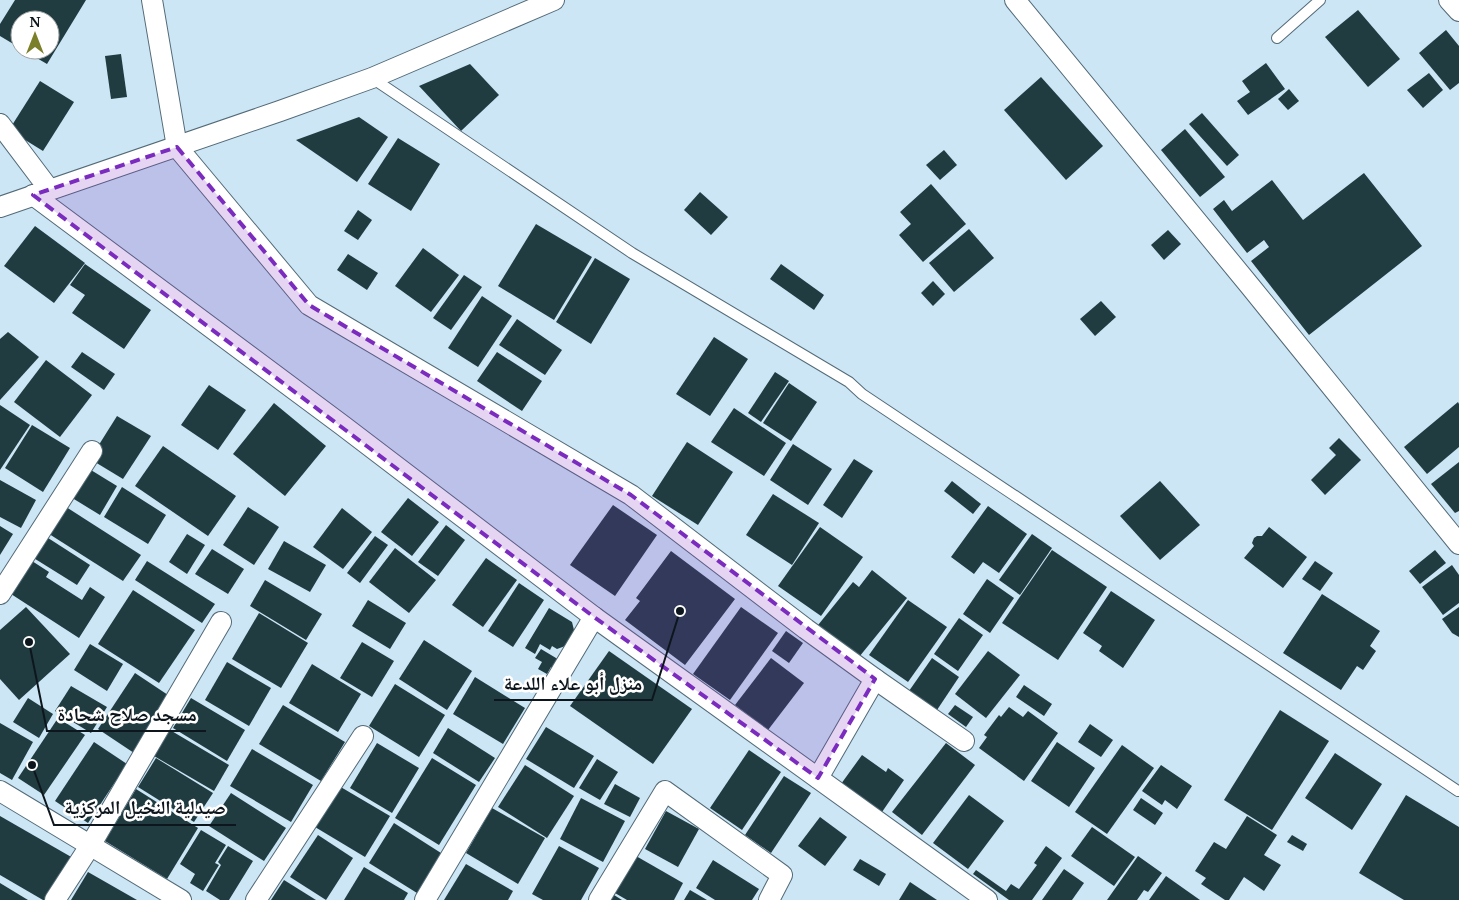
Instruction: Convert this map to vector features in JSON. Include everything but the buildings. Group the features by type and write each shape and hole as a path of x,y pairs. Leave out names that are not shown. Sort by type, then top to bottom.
{"street":[{"path":"152,0 177,147 309,304 631,494 806,629 964,741"},
{"path":"0,207 372,78 554,0"},
{"path":"1014,0 1459,544"},
{"path":"1449,0 1459,11"},
{"path":"0,124 41,192 594,618 987,900"},
{"path":"0,594 92,450"},
{"path":"425,900 594,618"},
{"path":"56,900 90,846 221,622"},
{"path":"818,778 875,679"},
{"path":"256,900 363,736"},
{"path":"599,900 665,790 782,875 769,900"},
{"path":"0,792 181,900"}],"lane":[{"path":"1277,38 1320,0"},
{"path":"372,78 632,253 849,382 862,394 1458,791"}],"highlighted area":[{"path":"177,147 309,305 631,495 875,679 818,778 594,617 33,195"}],"place":[{"name":"منزل أبو علاء اللدعة","path":"680,611"},
{"name":"مسجد صلاح شحادة","path":"29,642"},
{"name":"صيدلية النخيل المركزية","path":"32,765"}]}
